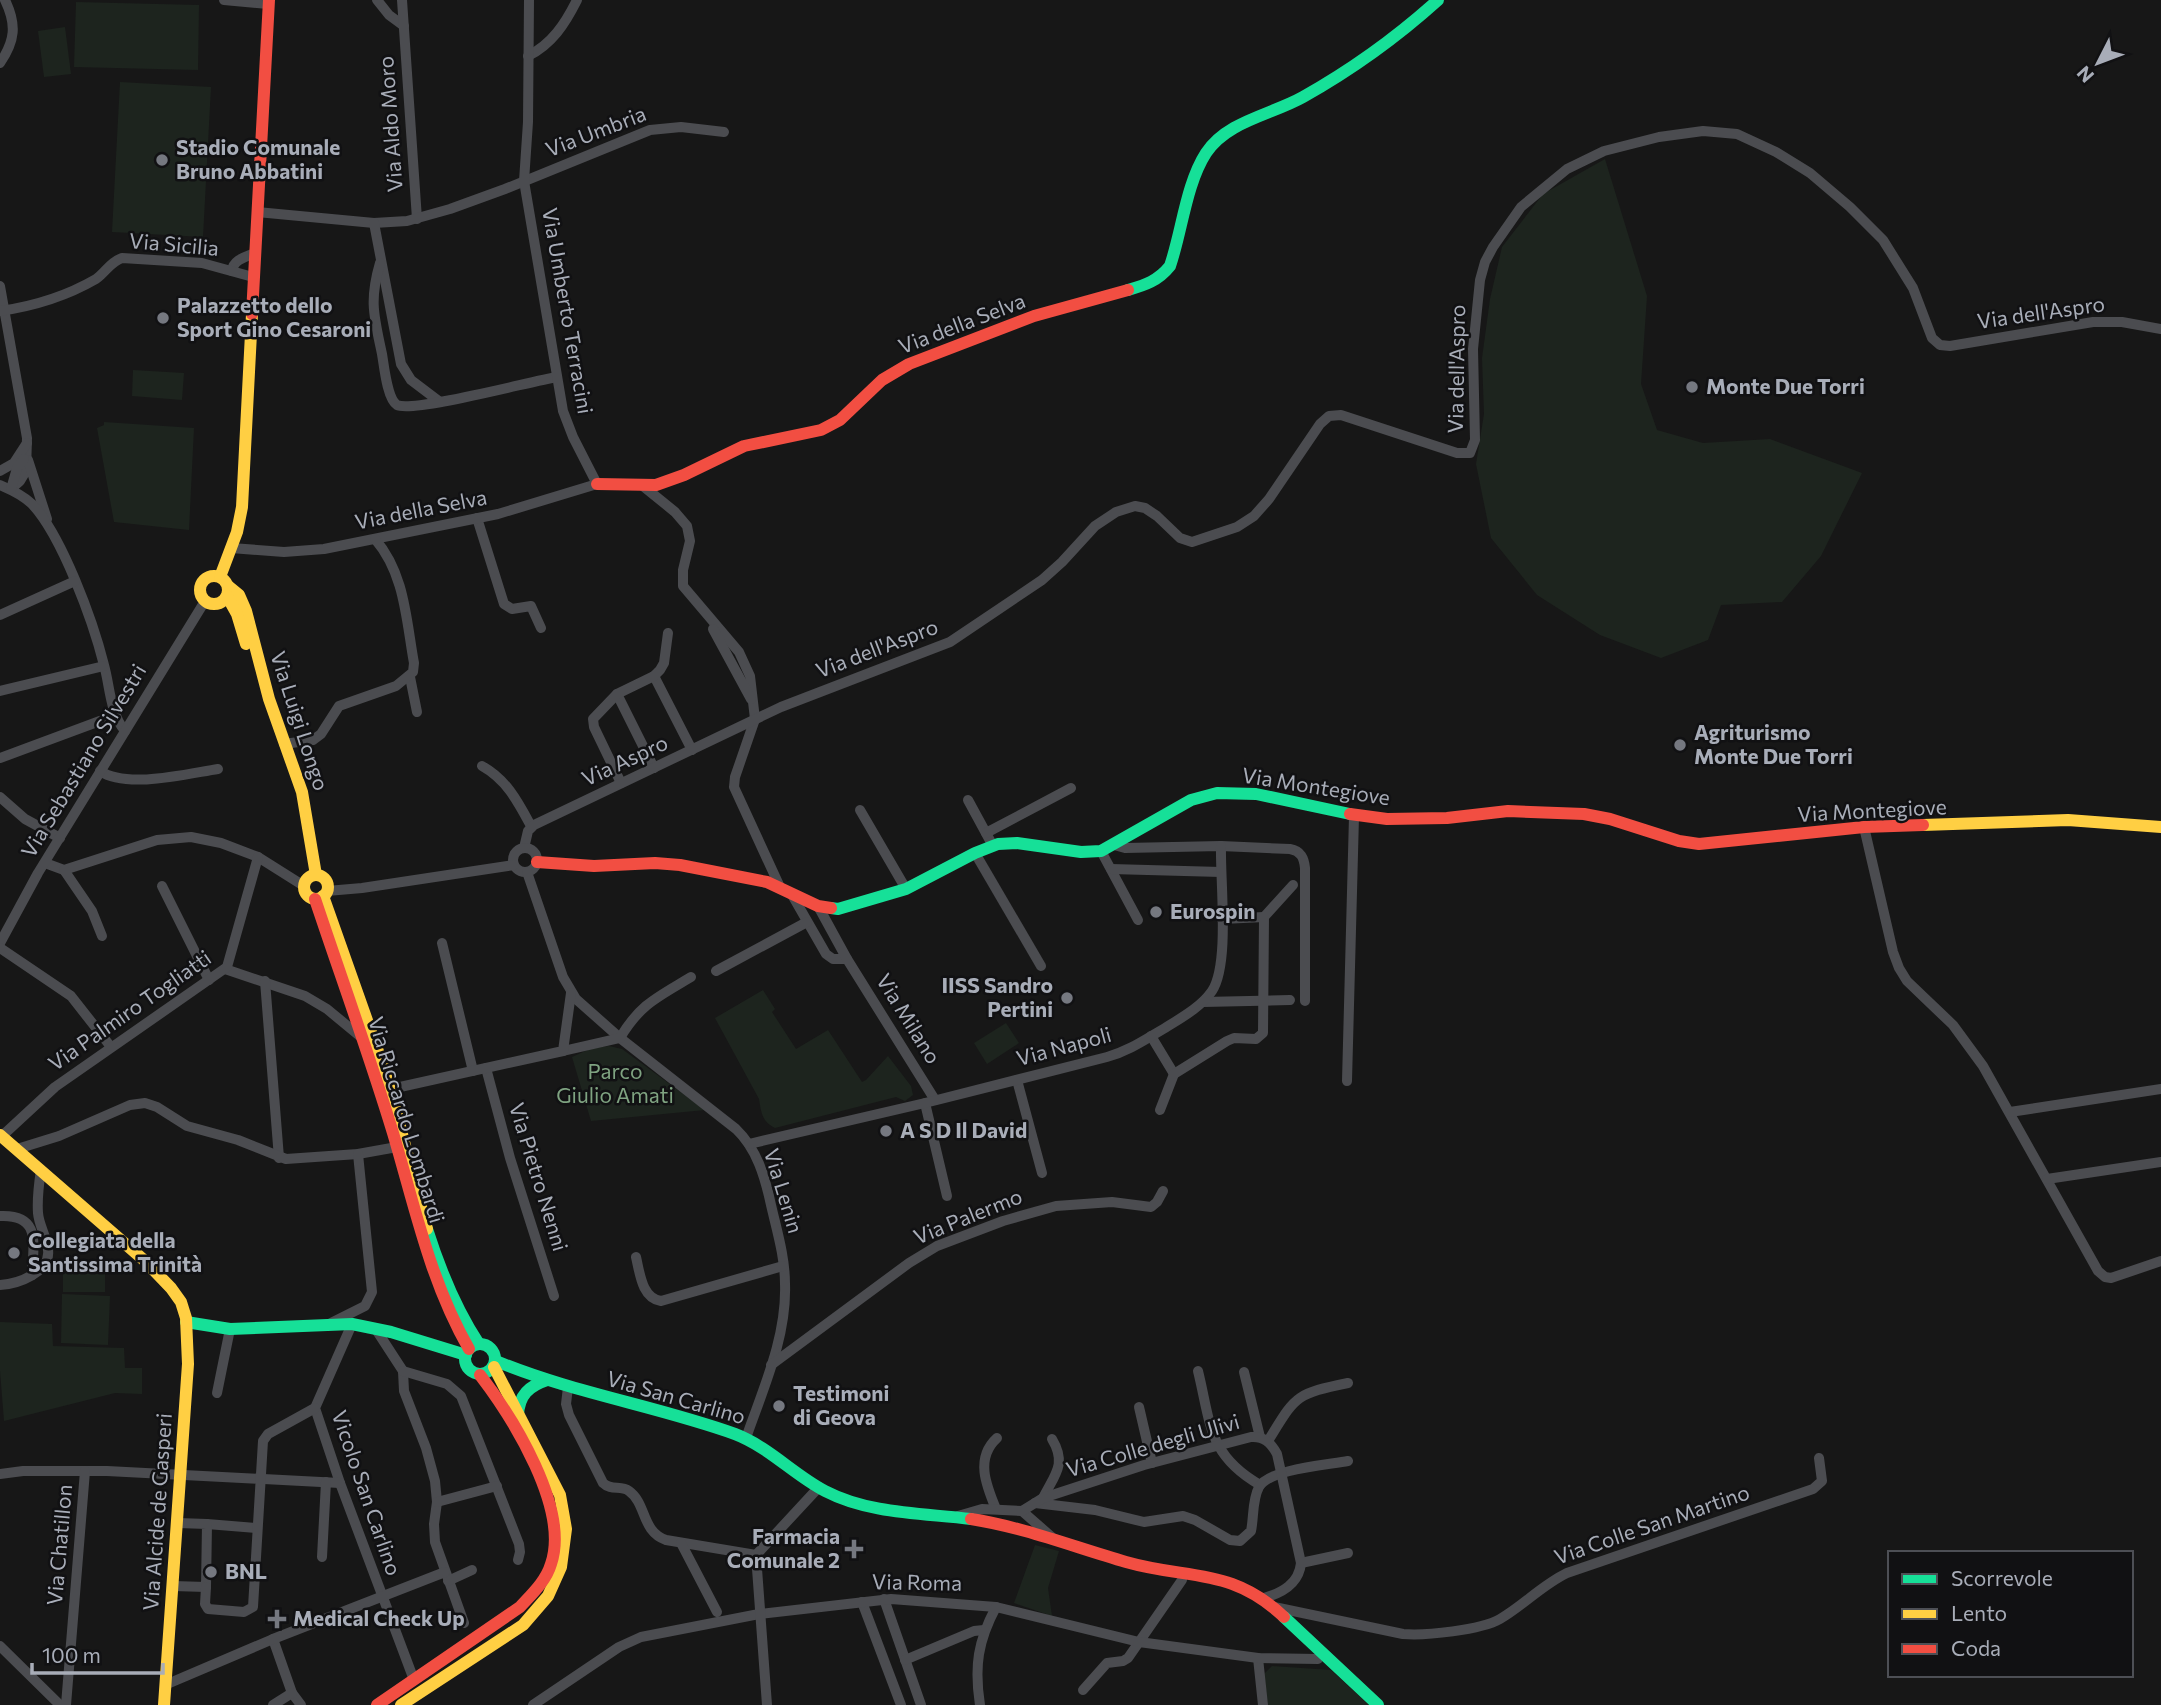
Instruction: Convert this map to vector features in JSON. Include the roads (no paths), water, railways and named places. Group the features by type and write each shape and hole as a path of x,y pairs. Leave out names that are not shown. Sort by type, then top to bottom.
{"street":[{"path":"0,63 9,49 14,32 13,18 5,0"},
{"path":"224,0 268,2 242,506 225,586 218,604 205,601 200,594 201,585 211,576 225,586"},
{"name":"Via Aldo Moro","path":"377,0 389,15 404,26"},
{"name":"Via Aldo Moro","path":"402,0 417,219"},
{"name":"Via Umberto Terracini","path":"529,0 528,122 524,181 565,418 597,484"},
{"path":"528,56 554,37 577,0"},
{"name":"Via della Selva","path":"231,548 293,552 324,549 509,511 597,484 656,485 678,478 744,446 821,430 840,420 882,380 909,364 1034,316 1119,293 1158,279 1170,266 1199,168 1214,143 1230,131 1292,103 1325,84 1404,29 1438,0"},
{"name":"Via Umbria","path":"257,212 374,223 417,219 524,181 650,130 681,127 724,132"},
{"name":"Via dell'Aspro","path":"755,719 950,642 1042,580 1095,526 1122,509 1135,506 1144,508 1188,542 1200,541 1237,527 1254,516 1269,499 1320,424 1329,416 1346,416 1457,453 1470,453 1475,440 1473,349 1480,280 1487,257 1514,215 1529,199 1567,169 1611,149 1659,137 1709,131 1744,136 1776,152 1830,190 1878,234 1906,275 1917,296 1932,338 1940,345 1950,346 2093,322 2122,322 2161,329"},
{"path":"374,223 398,356 413,382 440,402"},
{"name":"Via Sicilia","path":"232,271 238,261 254,253"},
{"name":"Via Sicilia","path":"2,311 63,296 100,276 112,263 122,258 197,262 253,276"},
{"path":"380,263 372,297 391,396 396,404 405,406 440,402 557,377"},
{"path":"0,286 27,456 54,538"},
{"path":"405,406 413,399 413,382"},
{"path":"0,471 14,463 27,443"},
{"path":"11,489 17,468 27,456"},
{"path":"0,485 11,489 33,505 54,538 75,581 93,628 116,715 125,731"},
{"path":"643,486 675,512 688,529 689,546 682,578 686,592 743,659 750,676 755,719"},
{"path":"477,518 504,604 512,609 531,606 541,628"},
{"path":"284,744 313,740 321,734 339,706 396,685 410,677 414,669 399,579 392,561 375,539"},
{"path":"0,615 75,581"},
{"name":"Via Luigi Longo","path":"225,586 239,595 246,611 265,687 306,804 309,879"},
{"name":"Via Luigi Longo","path":"225,586 239,619 268,719 297,802 309,879"},
{"name":"Via Sebastiano Silvestri","path":"0,945 45,863 205,601"},
{"path":"621,783 592,722 597,712 617,694 654,676 664,663 668,634"},
{"path":"0,691 104,666"},
{"path":"654,676 692,750"},
{"path":"410,677 417,712"},
{"path":"617,694 654,768"},
{"path":"0,758 116,715"},
{"name":"Via Aspro","path":"531,826 755,719"},
{"name":"Via Milano","path":"755,719 734,787 785,890 826,954 833,960 847,959"},
{"path":"482,766 498,776 509,788 531,826 524,848 515,854 514,865"},
{"path":"100,771 114,779 130,781 218,769"},
{"path":"986,834 1071,789"},
{"name":"Via Montegiove","path":"537,862 601,866 673,864 763,881 818,906 846,908 906,889 993,846 1017,843 1081,852 1101,851 1186,803 1217,793 1256,794 1354,816 1404,820 1508,811 1584,814 1699,844 1864,827 2068,820 2161,827"},
{"path":"0,797 27,821 60,838"},
{"path":"968,800 993,846"},
{"path":"860,810 906,889"},
{"path":"1347,1081 1354,816"},
{"path":"1864,827 1899,968 1910,985 1943,1015 1962,1037 2010,1112 2103,1276 2115,1277 2161,1261"},
{"path":"64,870 150,842 177,837 207,839 309,879 324,879 322,895"},
{"path":"1114,845 1125,848 1221,846 1290,849 1303,856 1306,869 1305,1001"},
{"name":"Via Napoli","path":"749,1144 1112,1056 1151,1036 1202,1002 1214,987 1218,974 1222,919 1221,846"},
{"path":"309,879 306,893 322,895 514,865 527,872 533,869 537,862 534,852 524,848"},
{"path":"1101,851 1138,920"},
{"path":"975,853 1041,966"},
{"name":"Via Palmiro Togliatti","path":"1,1135 48,1092 225,969 230,962 258,857"},
{"path":"45,863 64,870 86,901 102,936"},
{"path":"1111,869 1221,872"},
{"name":"Via Lenin","path":"527,872 571,993 584,1008 620,1038 736,1129 749,1144 765,1183 783,1266 783,1314 771,1365 746,1438"},
{"path":"1160,1110 1174,1074 1234,1038 1256,1039 1261,1036 1264,1022 1264,917 1293,885"},
{"path":"162,886 209,980"},
{"name":"Via Riccardo Lombardi","path":"322,895 430,1265 447,1310 471,1349"},
{"name":"Via Riccardo Lombardi","path":"322,895 391,1089 438,1260 471,1349"},
{"name":"Via Milano","path":"818,906 930,1102 947,1196"},
{"path":"1222,919 1264,917"},
{"path":"716,971 807,922"},
{"path":"442,943 474,1071"},
{"path":"0,945 67,992 81,1006 111,1047"},
{"path":"225,969 310,999 362,1038"},
{"path":"391,1089 620,1038 641,1008 691,977"},
{"path":"265,981 279,1158"},
{"path":"563,1051 571,993"},
{"path":"1202,1002 1290,1000"},
{"path":"1151,1036 1174,1074"},
{"name":"Via Pietro Nenni","path":"486,1068 510,1158 554,1296"},
{"path":"1017,1080 1042,1173"},
{"path":"2010,1112 2161,1089"},
{"path":"17,1149 59,1136 121,1109 145,1103 157,1107 184,1125 251,1144 279,1158 294,1160 397,1147"},
{"name":"Via Alcide de Gasperi","path":"1,1135 159,1274 179,1298 186,1322 188,1357 164,1705"},
{"path":"330,1323 363,1307 372,1292 358,1154"},
{"path":"2047,1179 2161,1162"},
{"path":"0,1285 32,1275 44,1266 48,1258 38,1213 41,1170"},
{"name":"Via Palermo","path":"771,1365 931,1249 1040,1209 1106,1202 1150,1207 1157,1202 1163,1191"},
{"path":"0,1216 19,1217 30,1225 33,1236 32,1275"},
{"path":"636,1257 645,1291 657,1301 783,1266"},
{"path":"186,1322 230,1329 352,1324 471,1349 491,1349 518,1415 551,1474 564,1508 566,1536 557,1578 540,1608 518,1629 401,1705"},
{"name":"Vicolo San Carlino","path":"352,1324 315,1409 411,1674"},
{"path":"375,1328 403,1371 404,1391 431,1464 437,1502 434,1534 446,1577 464,1623"},
{"path":"217,1393 230,1329"},
{"path":"377,1705 411,1674 491,1629 525,1603 543,1582 556,1552 556,1516 546,1486 498,1399 480,1375 468,1368 471,1349"},
{"path":"480,1375 488,1373 495,1364"},
{"name":"Via San Carlino","path":"495,1364 547,1380 567,1394 722,1429 746,1438 819,1487 855,1504 958,1516 1055,1540 1129,1563 1198,1574 1231,1583 1269,1602 1378,1705"},
{"path":"403,1371 447,1384 458,1393 519,1546 518,1560"},
{"path":"1199,1371 1217,1446 1232,1466 1260,1485"},
{"path":"1244,1372 1264,1439"},
{"path":"518,1415 520,1400 525,1390 547,1380"},
{"path":"1264,1439 1299,1397 1313,1390 1348,1383"},
{"path":"567,1394 569,1415 603,1483 610,1488 624,1489 631,1493 647,1523 660,1538 756,1555"},
{"path":"1139,1407 1152,1463"},
{"path":"207,1524 205,1604 208,1609 242,1612 252,1609 262,1444 266,1436 315,1409"},
{"name":"Via Colle degli Ulivi","path":"1039,1500 1152,1463 1251,1437 1264,1439 1277,1454 1301,1563"},
{"path":"996,1509 985,1478 984,1465 986,1451 997,1438"},
{"path":"1021,1511 1039,1500 1061,1461 1059,1450 1052,1438"},
{"name":"Via Colle San Martino","path":"1269,1602 1403,1634 1425,1634 1484,1626 1500,1619 1564,1574 1813,1489 1822,1481 1819,1458"},
{"path":"1039,1500 1147,1522 1183,1516 1238,1542 1247,1538 1251,1531 1260,1485 1281,1473 1348,1461"},
{"path":"0,1474 85,1471 340,1483"},
{"name":"Via Chatillon","path":"66,1705 85,1471"},
{"path":"322,1557 326,1482"},
{"path":"437,1502 496,1486"},
{"path":"767,1705 756,1555 819,1487"},
{"name":"Via San Carlino","path":"958,1516 976,1509 1021,1511 1055,1540"},
{"path":"178,1522 257,1528"},
{"path":"681,1543 717,1612"},
{"path":"1269,1602 1292,1584 1300,1572 1301,1563 1348,1553"},
{"path":"165,1685 382,1597 471,1570"},
{"path":"1083,1690 1104,1665 1113,1660 1125,1660 1182,1580"},
{"path":"173,1586 206,1587"},
{"name":"Via Roma","path":"533,1705 635,1638 759,1615 884,1599 905,1598 996,1606 1139,1642 1258,1658 1318,1659"},
{"path":"884,1599 921,1705"},
{"path":"862,1602 901,1705"},
{"path":"980,1705 978,1663 984,1630 996,1606"},
{"path":"905,1660 974,1631 984,1630"},
{"path":"273,1639 292,1693 301,1705"},
{"path":"0,1646 60,1705"},
{"path":"1258,1658 1263,1705"},
{"path":"274,1705 292,1693"}],"place":[{"name":"Stadio Comunale Bruno Abbatini","path":"162,160"},
{"name":"Palazzetto dello Sport Gino Cesaroni","path":"163,318"},
{"name":"Monte Due Torri","path":"1692,387"},
{"name":"Agriturismo Monte Due Torri","path":"1680,745"},
{"name":"Eurospin","path":"1156,912"},
{"name":"IISS Sandro Pertini","path":"1067,998"},
{"name":"A S D Il David","path":"886,1131"},
{"name":"Collegiata della Santissima Trinità","path":"14,1253"},
{"name":"Testimoni di Geova","path":"779,1406"},
{"name":"Farmacia Comunale 2","path":"854,1549"},
{"name":"BNL","path":"211,1572"},
{"name":"Medical Check Up","path":"277,1619"}],"park label":[{"name":"Parco Giulio Amati","path":"615,1084"}]}
